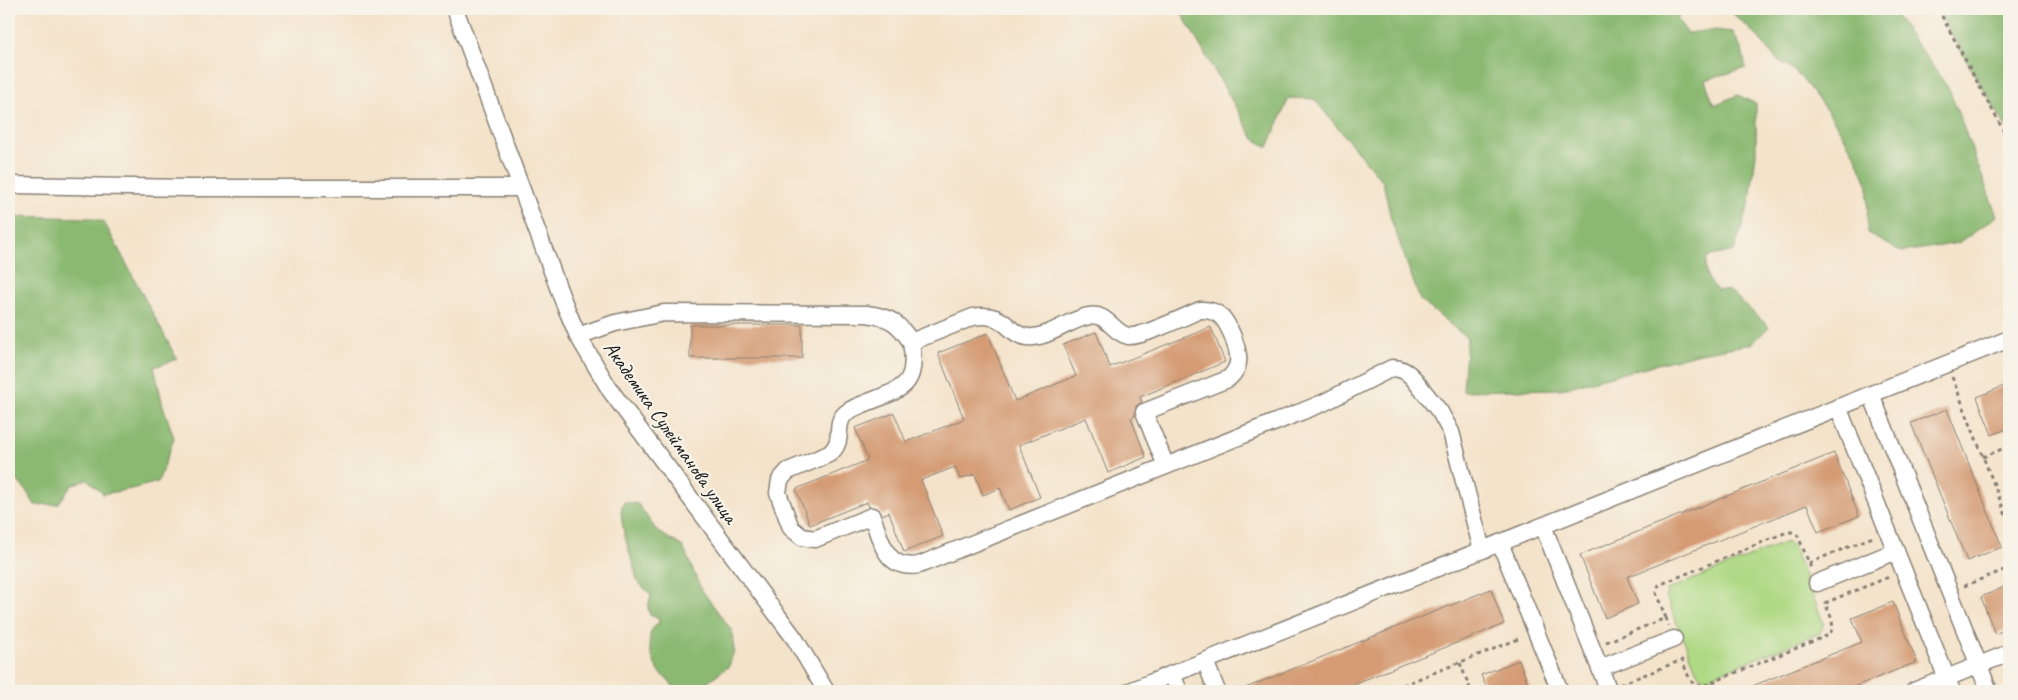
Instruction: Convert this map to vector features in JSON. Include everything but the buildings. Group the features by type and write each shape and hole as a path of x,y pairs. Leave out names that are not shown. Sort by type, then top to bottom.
{"street":[{"name":"Академика Сулейманова улица","path":"455,9 578,336 610,390 795,639 826,691"},
{"path":"9,185 190,188 521,188"},
{"path":"911,342 973,317 982,316 1000,319 1025,337 1039,336 1090,315 1103,318 1118,331 1135,336 1200,310 1215,312 1227,322 1239,353 1237,368 1228,379 1144,412 1166,466"},
{"path":"578,336 616,323 664,313 867,314 891,320 902,328 911,342 914,358 912,369 902,388 845,413 840,425 839,440 834,450 829,454 788,471 783,475 778,486 778,493 791,528 796,534 814,539 872,516 887,555 894,562 910,567 1323,403 1392,368 1398,368 1408,372 1448,424 1482,550"},
{"path":"1130,691 2009,339"},
{"path":"1871,394 1989,691"},
{"path":"1838,407 1949,685"},
{"path":"1543,526 1608,690"},
{"path":"1500,543 1560,691"},
{"path":"1817,583 1896,551"},
{"path":"1600,668 1674,639"},
{"path":"1914,691 1949,685 1979,665 2009,653"},
{"path":"1205,661 1217,691"},
{"path":"1172,674 1179,691"}],"path":[{"path":"1938,9 2009,141"},
{"path":"1947,364 2009,523"},
{"path":"1983,457 2009,446"},
{"path":"1809,563 1888,531"},
{"path":"1608,690 1682,660 1690,680 1696,686 1703,686 1829,635 1832,631 1833,623 1798,536 1793,532 1788,532 1659,584 1656,593 1666,618"},
{"path":"1950,592 2009,568"},
{"path":"1825,603 1904,571"},
{"path":"1591,647 1647,625"},
{"path":"1388,691 1512,642"},
{"path":"1460,663 1471,691"}],"green space":[{"path":"1179,9 1684,9 1677,18 1687,33 1714,30 1733,32 1742,50 1746,68 1705,80 1714,105 1738,95 1756,104 1756,154 1750,201 1734,251 1707,257 1706,271 1708,279 1717,290 1730,291 1769,327 1752,344 1700,353 1561,389 1463,391 1467,338 1420,300 1391,219 1383,182 1314,99 1289,98 1268,147 1254,139"},
{"path":"1728,9 1891,9 1949,89 1997,216 1959,243 1902,252 1867,233 1868,186 1856,157 1831,116 1802,79 1790,67 1777,60 1759,38"},
{"path":"1936,9 2009,9 2009,132"},
{"path":"9,216 90,218 104,222 177,359 154,367 163,406 174,438 158,482 103,494 87,479 72,485 58,504 35,505 25,489 9,472"},
{"path":"624,502 638,504 657,531 683,547 701,589 732,631 734,651 729,666 705,683 706,691 676,691 655,665 650,639 653,628 658,624 659,619 650,615 648,608 651,595 637,581 623,528 622,508"},
{"path":"1786,542 1793,546 1823,622 1820,633 1707,678 1701,677 1697,672 1666,596 1667,590"}]}
